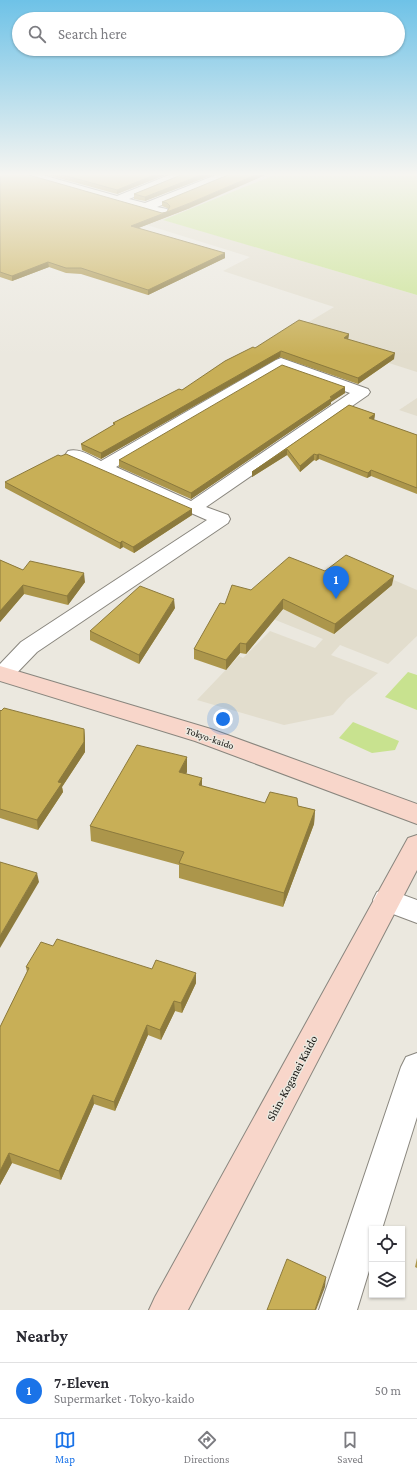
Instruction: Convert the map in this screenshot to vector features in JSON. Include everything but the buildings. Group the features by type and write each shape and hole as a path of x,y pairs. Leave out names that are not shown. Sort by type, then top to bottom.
{"main road":[{"name":"Tokyo-kaido","path":"1,674 203,734 417,814"},
{"name":"Shin-Koganei Kaido","path":"168,1310 417,845"}],"street":[{"path":"103,467 281,363 362,392 192,508"},
{"path":"1,674 29,647 221,519 192,508 74,455"},
{"path":"387,900 417,912"},
{"path":"338,1310 417,1067"}],"shaded area":[{"path":"176,234 212,234 417,295 417,372 292,332 334,307 223,271 250,257"},
{"path":"417,398 417,416 399,410"},
{"path":"343,558 417,590 417,636 388,664 340,645 331,655 378,673 347,699 333,715 284,725 197,700 239,656 243,658 270,631 315,648 323,639 268,617"}],"green space":[{"path":"211,234 417,234 417,295"},
{"path":"408,672 417,675 417,710 385,697"},
{"path":"353,722 399,741 395,750 372,753 339,738"}],"place":[{"name":"7-Eleven","path":"336,599"}]}
